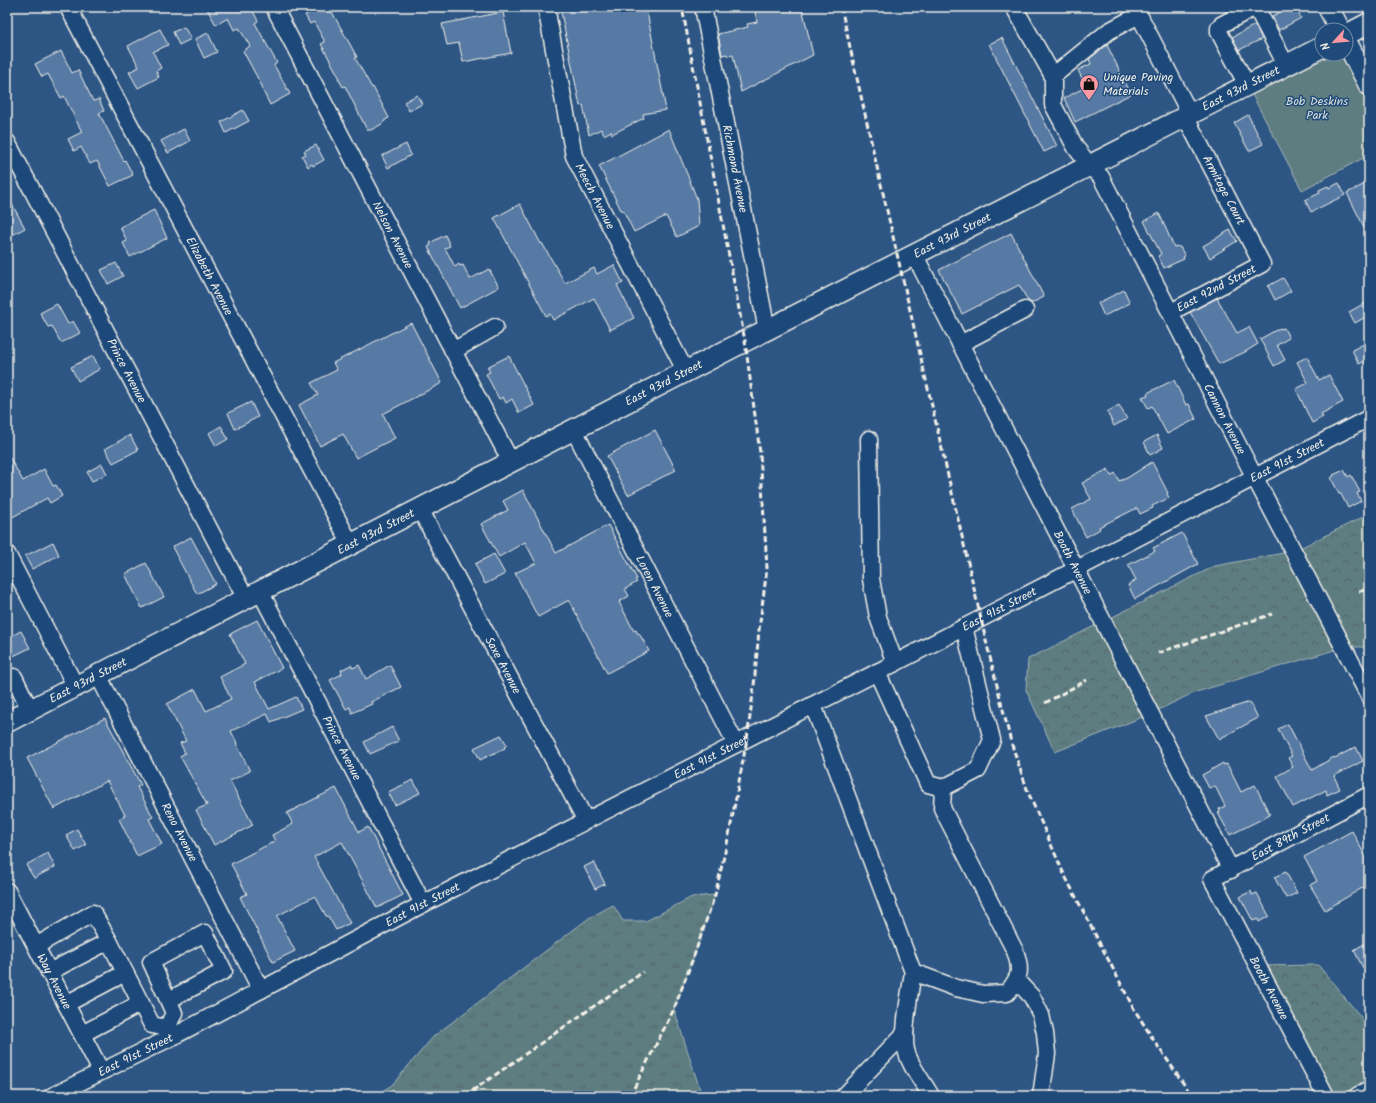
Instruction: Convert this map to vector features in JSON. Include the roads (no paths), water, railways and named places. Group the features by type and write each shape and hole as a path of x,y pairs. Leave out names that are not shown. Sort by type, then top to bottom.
{"main road":[{"path":"1328,7 1336,22"},
{"path":"1354,31 1369,23"},
{"name":"East 93rd Street","path":"7,722 914,254 1314,51"},
{"path":"1354,56 1368,81"}],"street":[{"name":"Elizabeth Avenue","path":"68,7 350,545"},
{"name":"Nelson Avenue","path":"274,7 511,462"},
{"name":"Meech Avenue","path":"546,7 574,156 686,372"},
{"name":"Richmond Avenue","path":"703,7 767,330"},
{"path":"1014,7 1053,76 1109,31 1137,11"},
{"path":"1247,85 1219,32 1219,28 1221,25 1256,7 1286,65"},
{"name":"Armitage Court","path":"1137,11 1262,264"},
{"name":"Cannon Avenue","path":"1053,76 1053,105 1076,148 1101,177 1254,476 1369,696"},
{"name":"Prince Avenue","path":"7,142 423,904"},
{"name":"Booth Avenue","path":"914,254 1231,870"},
{"name":"East 92nd Street","path":"1171,312 1262,264"},
{"path":"960,344 1025,310"},
{"path":"453,350 496,327"},
{"name":"East 91st Street","path":"52,1096 101,1071 170,1032 261,990 423,904 895,663 1254,476 1369,418"},
{"name":"Loren Avenue","path":"574,430 736,744"},
{"path":"869,439 871,579 878,617 895,663"},
{"name":"Saxe Avenue","path":"420,509 586,821"},
{"path":"7,554 76,686"},
{"path":"877,672 928,784 942,788 978,770 992,740 964,627"},
{"name":"Reno Avenue","path":"98,675 261,990"},
{"path":"14,677 30,710"},
{"path":"813,705 913,972 905,1033 906,1049 913,1066 931,1096"},
{"path":"913,972 956,988 984,994 1008,993 1017,981 1020,964 1015,951 942,808 942,788"},
{"name":"East 89th Street","path":"1212,879 1369,795"},
{"name":"Booth Avenue","path":"1212,879 1326,1096"},
{"name":"Way Avenue","path":"7,891 101,1071"},
{"path":"36,946 93,913 152,1025 170,1032 174,1013 151,962 205,933 224,971 169,1000"},
{"path":"49,972 108,940"},
{"path":"66,1004 125,973"},
{"path":"1017,981 1032,997 1041,1015 1045,1033 1047,1054 1041,1096"},
{"path":"82,1034 141,1003"},
{"path":"844,1096 905,1033"},
{"path":"1357,1096 1369,1089"}],"railway":[{"path":"630,1096 674,1009 715,895 729,835 747,739 767,568 760,453 745,341 682,7"},
{"path":"841,7 987,645 1011,742 1028,792 1063,872 1134,1009 1192,1096"},
{"path":"1359,591 1369,590"},
{"path":"1158,653 1272,614"},
{"path":"1045,703 1087,680"},
{"path":"465,1096 643,972"}],"place":[{"name":"Unique Paving Materials","path":"1089,101"}],"park label":[{"name":"Bob Deskins Park","path":"1317,108"}]}
